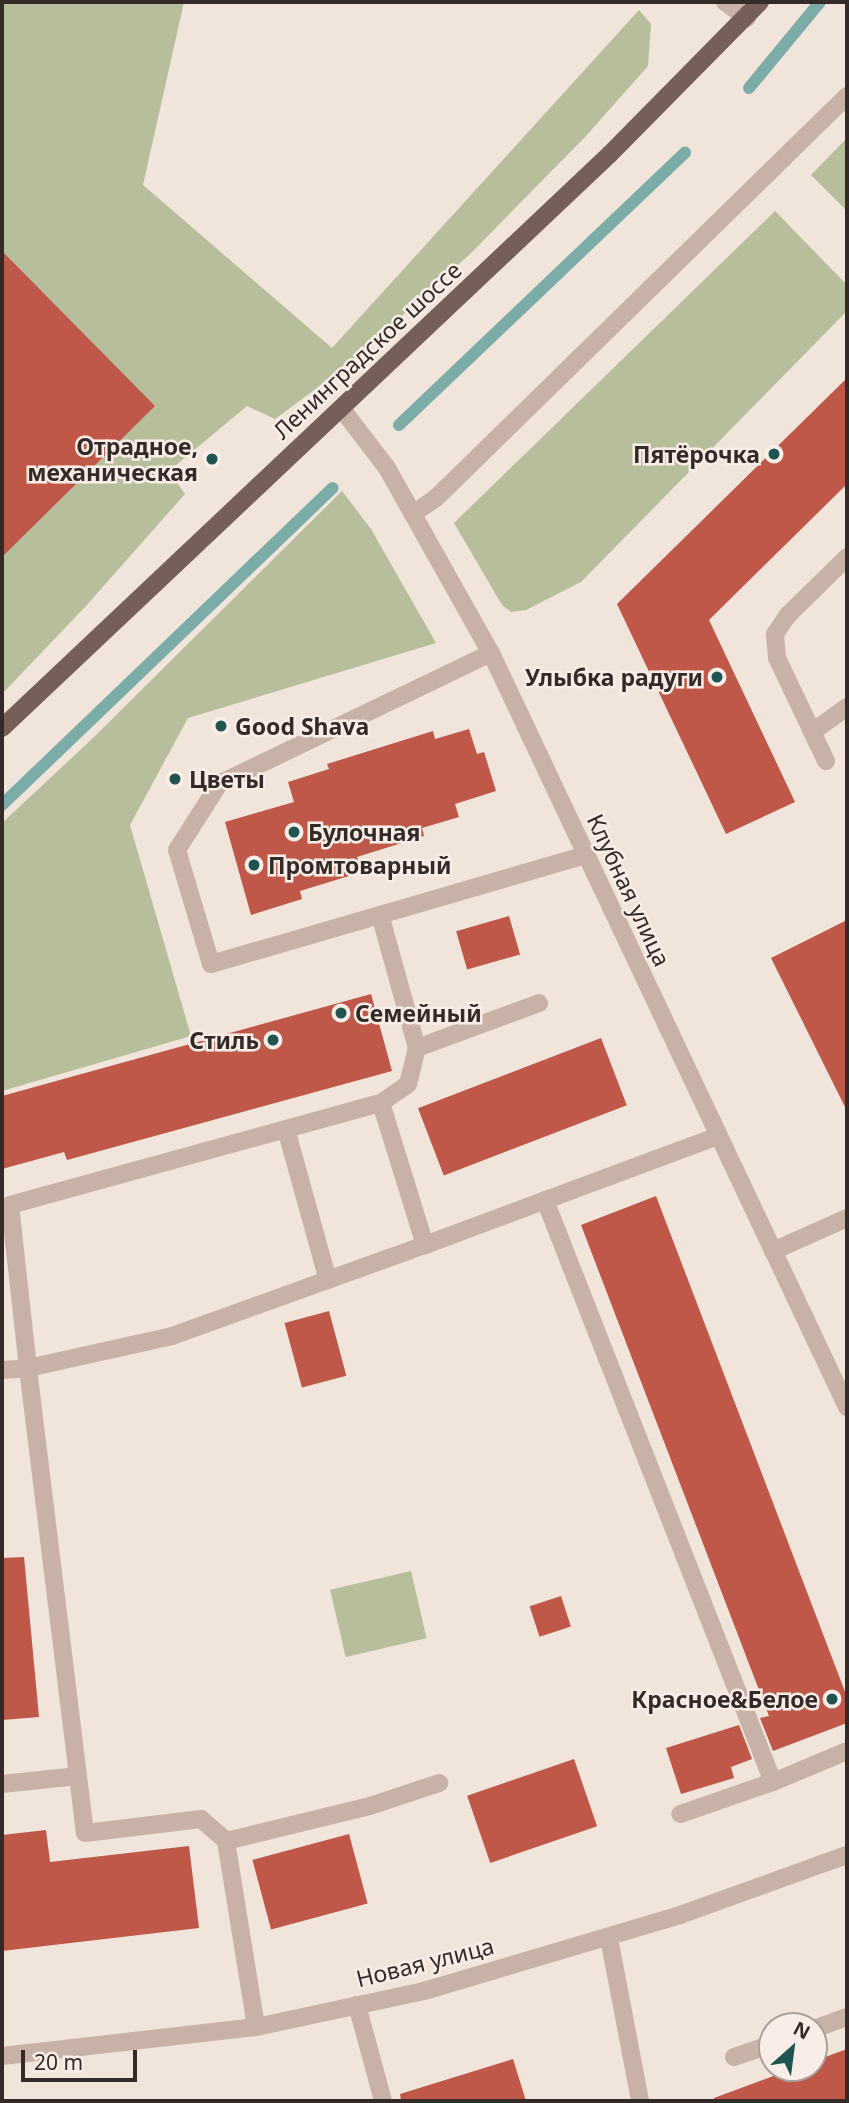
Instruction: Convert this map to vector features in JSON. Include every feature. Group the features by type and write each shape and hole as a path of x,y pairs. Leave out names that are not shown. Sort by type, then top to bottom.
{"main road":[{"name":"Ленинградское шоссе","path":"2,728 599,164 760,2"}],"street":[{"path":"725,2 747,18"},
{"path":"413,514 436,498 847,96"},
{"name":"Клубная улица","path":"341,408 387,468 491,653 847,1407"},
{"path":"826,761 777,658 775,634 788,615 847,557"},
{"path":"491,653 219,784 177,850 211,964 585,855"},
{"path":"812,732 847,707"},
{"path":"256,2026 226,1841 201,1819 85,1833 10,1205 381,1103 408,1084 417,1048 380,915"},
{"path":"417,1048 539,1003"},
{"path":"381,1103 425,1245"},
{"path":"286,1129 328,1280"},
{"path":"2,1370 28,1367 172,1336 718,1136"},
{"path":"545,1200 773,1782"},
{"path":"773,1251 847,1218"},
{"path":"680,1814 773,1782 847,1751"},
{"path":"2,1784 78,1776"},
{"path":"226,1841 370,1806 439,1783"},
{"name":"Новая улица","path":"2,2056 256,2026 424,1991 609,1938 847,1855"},
{"path":"609,1938 640,2101"},
{"path":"357,2005 383,2101"},
{"path":"828,2024 847,2017"},
{"path":"734,2057 758,2049"}],"green space":[{"path":"2,2 184,2 143,185 332,348 639,10 651,24 648,66 585,137 471,253 348,365 275,419 247,406 169,471 185,494 85,607 2,694"},
{"path":"847,138 847,211 811,175"},
{"path":"775,211 847,285 847,311 581,582 526,610 511,612 502,605 454,523"},
{"path":"342,491 371,529 436,643 188,718 130,825 191,1036 2,1091 2,823 93,738"},
{"path":"411,1571 427,1638 346,1657 330,1590"}],"building":[{"path":"2,251 155,406 2,557"},
{"path":"847,378 847,484 709,620 795,802 726,834 617,604"},
{"path":"469,729 477,754 484,752 496,791 455,804 459,817 422,828 424,836 357,857 362,872 300,891 302,899 251,915 225,822 294,802 288,782 329,769 327,764 433,731 435,739"},
{"path":"509,916 520,954 467,970 456,931"},
{"path":"847,920 847,1111 771,958"},
{"path":"371,994 392,1071 67,1160 64,1152 2,1169 2,1096"},
{"path":"601,1038 627,1105 444,1175 418,1108"},
{"path":"656,1196 847,1697 847,1723 773,1751 760,1718 769,1716 581,1225"},
{"path":"329,1311 346,1376 302,1388 285,1323"},
{"path":"24,1557 39,1717 2,1720 2,1558"},
{"path":"561,1596 571,1626 540,1637 530,1606"},
{"path":"739,1725 752,1759 731,1767 734,1778 681,1794 666,1748"},
{"path":"574,1759 597,1826 490,1863 467,1796"},
{"path":"46,1830 50,1862 189,1846 199,1928 2,1951 2,1835"},
{"path":"349,1834 368,1904 271,1929 252,1860"},
{"path":"847,2049 847,2101 715,2101 714,2098 758,2082 828,2082 828,2056"},
{"path":"513,2059 526,2101 401,2101 400,2094"}],"waterway":[{"path":"749,88 820,2"},
{"path":"399,425 685,153"},
{"path":"2,805 333,488"}],"place":[{"name":"Пятёрочка","path":"774,454"},
{"name":"Отрадное, механическая","path":"212,459"},
{"name":"Улыбка радуги","path":"717,677"},
{"name":"Good Shava","path":"221,726"},
{"name":"Цветы","path":"175,779"},
{"name":"Булочная","path":"294,832"},
{"name":"Промтоварный","path":"254,865"},
{"name":"Семейный","path":"341,1013"},
{"name":"Стиль","path":"273,1040"},
{"name":"Красное&Белое","path":"832,1699"}]}
